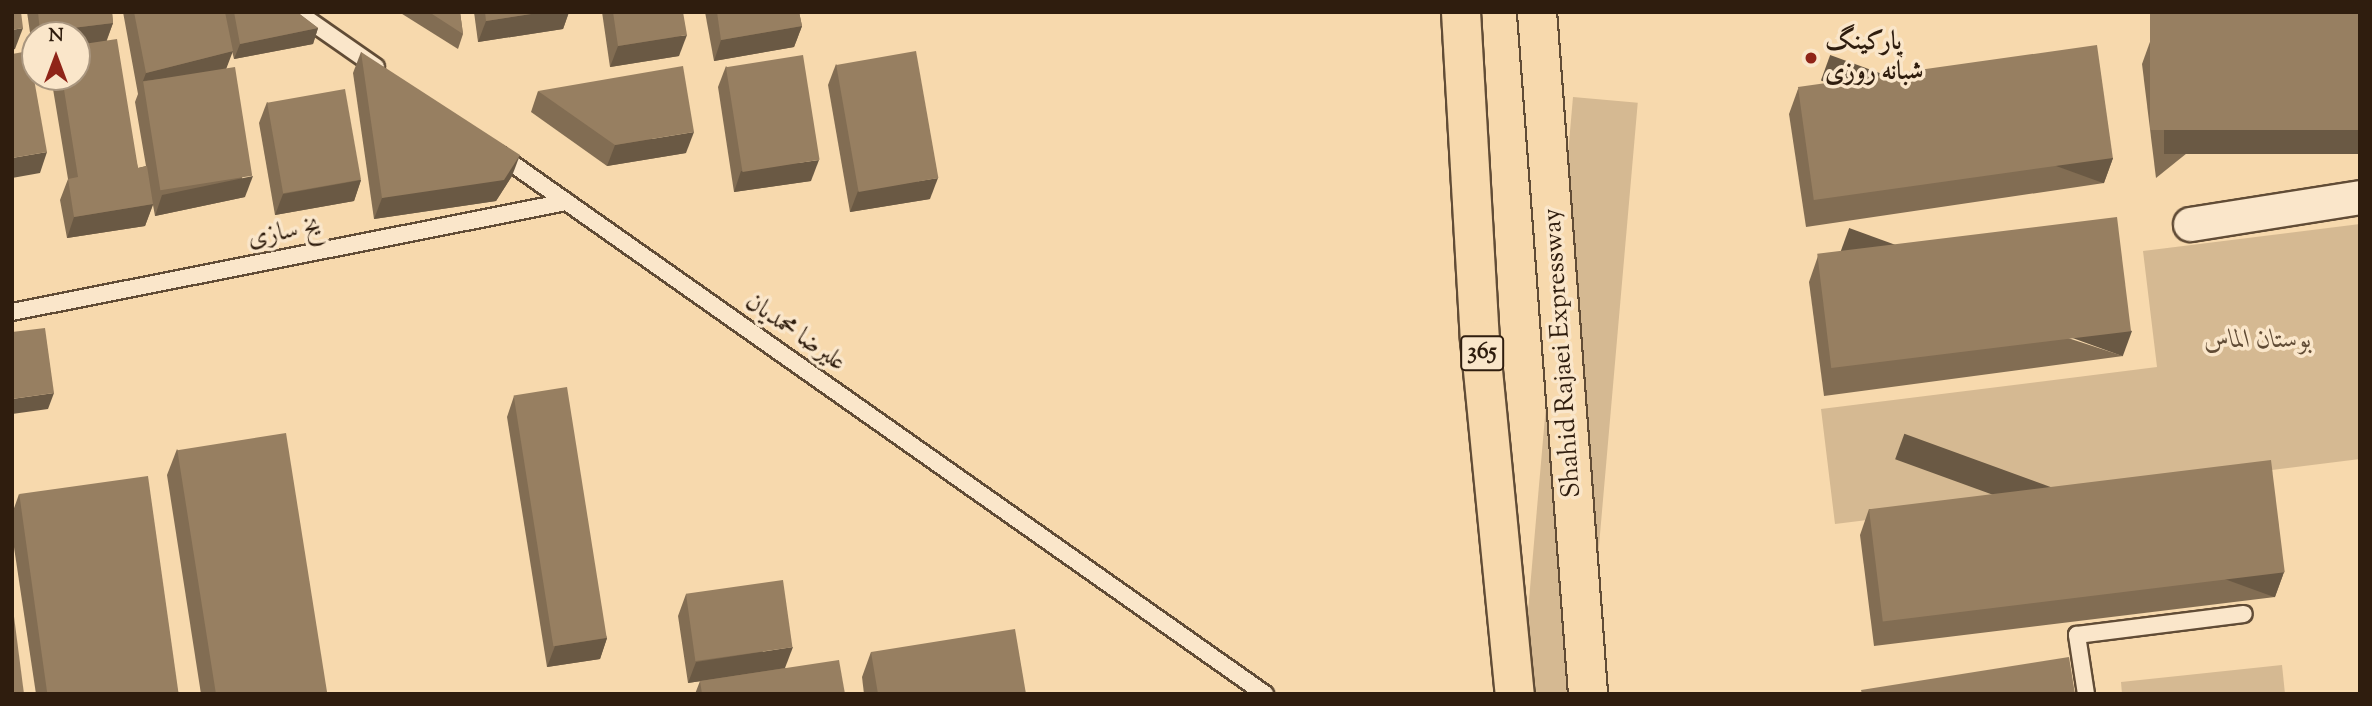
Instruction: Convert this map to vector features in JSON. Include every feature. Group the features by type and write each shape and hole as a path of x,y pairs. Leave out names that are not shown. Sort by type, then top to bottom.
{"highway":[{"name":"365","path":"1461,12 1480,340 1515,694"},
{"name":"Shahid Rajaei Expressway","path":"1537,12 1588,694"}],"street":[{"path":"2190,224 2360,197"}],"lane":[{"path":"297,12 387,75"},
{"name":"علیرضا محمدیان","path":"488,147 1265,694"},
{"name":"یخ سازی","path":"12,312 566,202"},
{"path":"2085,694 2077,635 2244,614"}],"green space":[{"path":"1573,97 1638,103 1586,694 1521,693"},
{"name":"بوستان الماس","path":"2360,224 2360,459 1835,524 1821,409 2157,367 2143,251"},
{"path":"2282,665 2285,694 2122,694 2121,682"}],"building":[{"path":"12,12 21,12 21,28 12,30"},
{"path":"38,12 112,12 113,23 91,26 91,21 39,21"},
{"path":"134,12 225,12 233,51 146,73"},
{"path":"234,12 297,12 318,28 240,44"},
{"path":"429,12 460,12 463,34"},
{"path":"485,12 544,12 486,21"},
{"path":"613,12 683,12 687,35 618,46"},
{"path":"717,12 799,12 802,26 721,40"},
{"path":"2150,14 2360,14 2360,130 2150,130"},
{"path":"117,39 138,168 147,166 153,204 74,217 68,179 78,177 64,91 91,91 91,43"},
{"path":"2097,45 2113,158 1814,200 1798,87"},
{"path":"916,51 938,178 859,192 836,65"},
{"path":"21,52 21,91 36,91 47,152 12,158 12,54"},
{"path":"361,52 520,155 504,180 382,198"},
{"path":"803,55 820,160 743,172 726,67"},
{"path":"683,66 694,132 615,145 538,91"},
{"path":"235,67 252,176 160,190 143,82"},
{"path":"345,89 361,180 283,193 267,103"},
{"path":"2117,217 2131,331 1831,368 1817,254"},
{"path":"45,328 54,393 12,399 12,332"},
{"path":"567,387 607,638 553,646 514,395"},
{"path":"286,433 327,694 216,694 177,450"},
{"path":"2271,460 2285,572 1883,622 1869,509"},
{"path":"148,476 179,694 47,694 19,494"},
{"path":"783,580 792,647 695,661 686,594"},
{"path":"12,601 24,694 12,694"},
{"path":"1015,629 1026,694 878,694 871,652"},
{"path":"2069,657 2075,694 1862,694 1861,690"},
{"path":"839,660 845,694 702,694 700,681"}],"place":[{"name":"پارکینگ شبانه روزی","path":"1811,58"}]}
